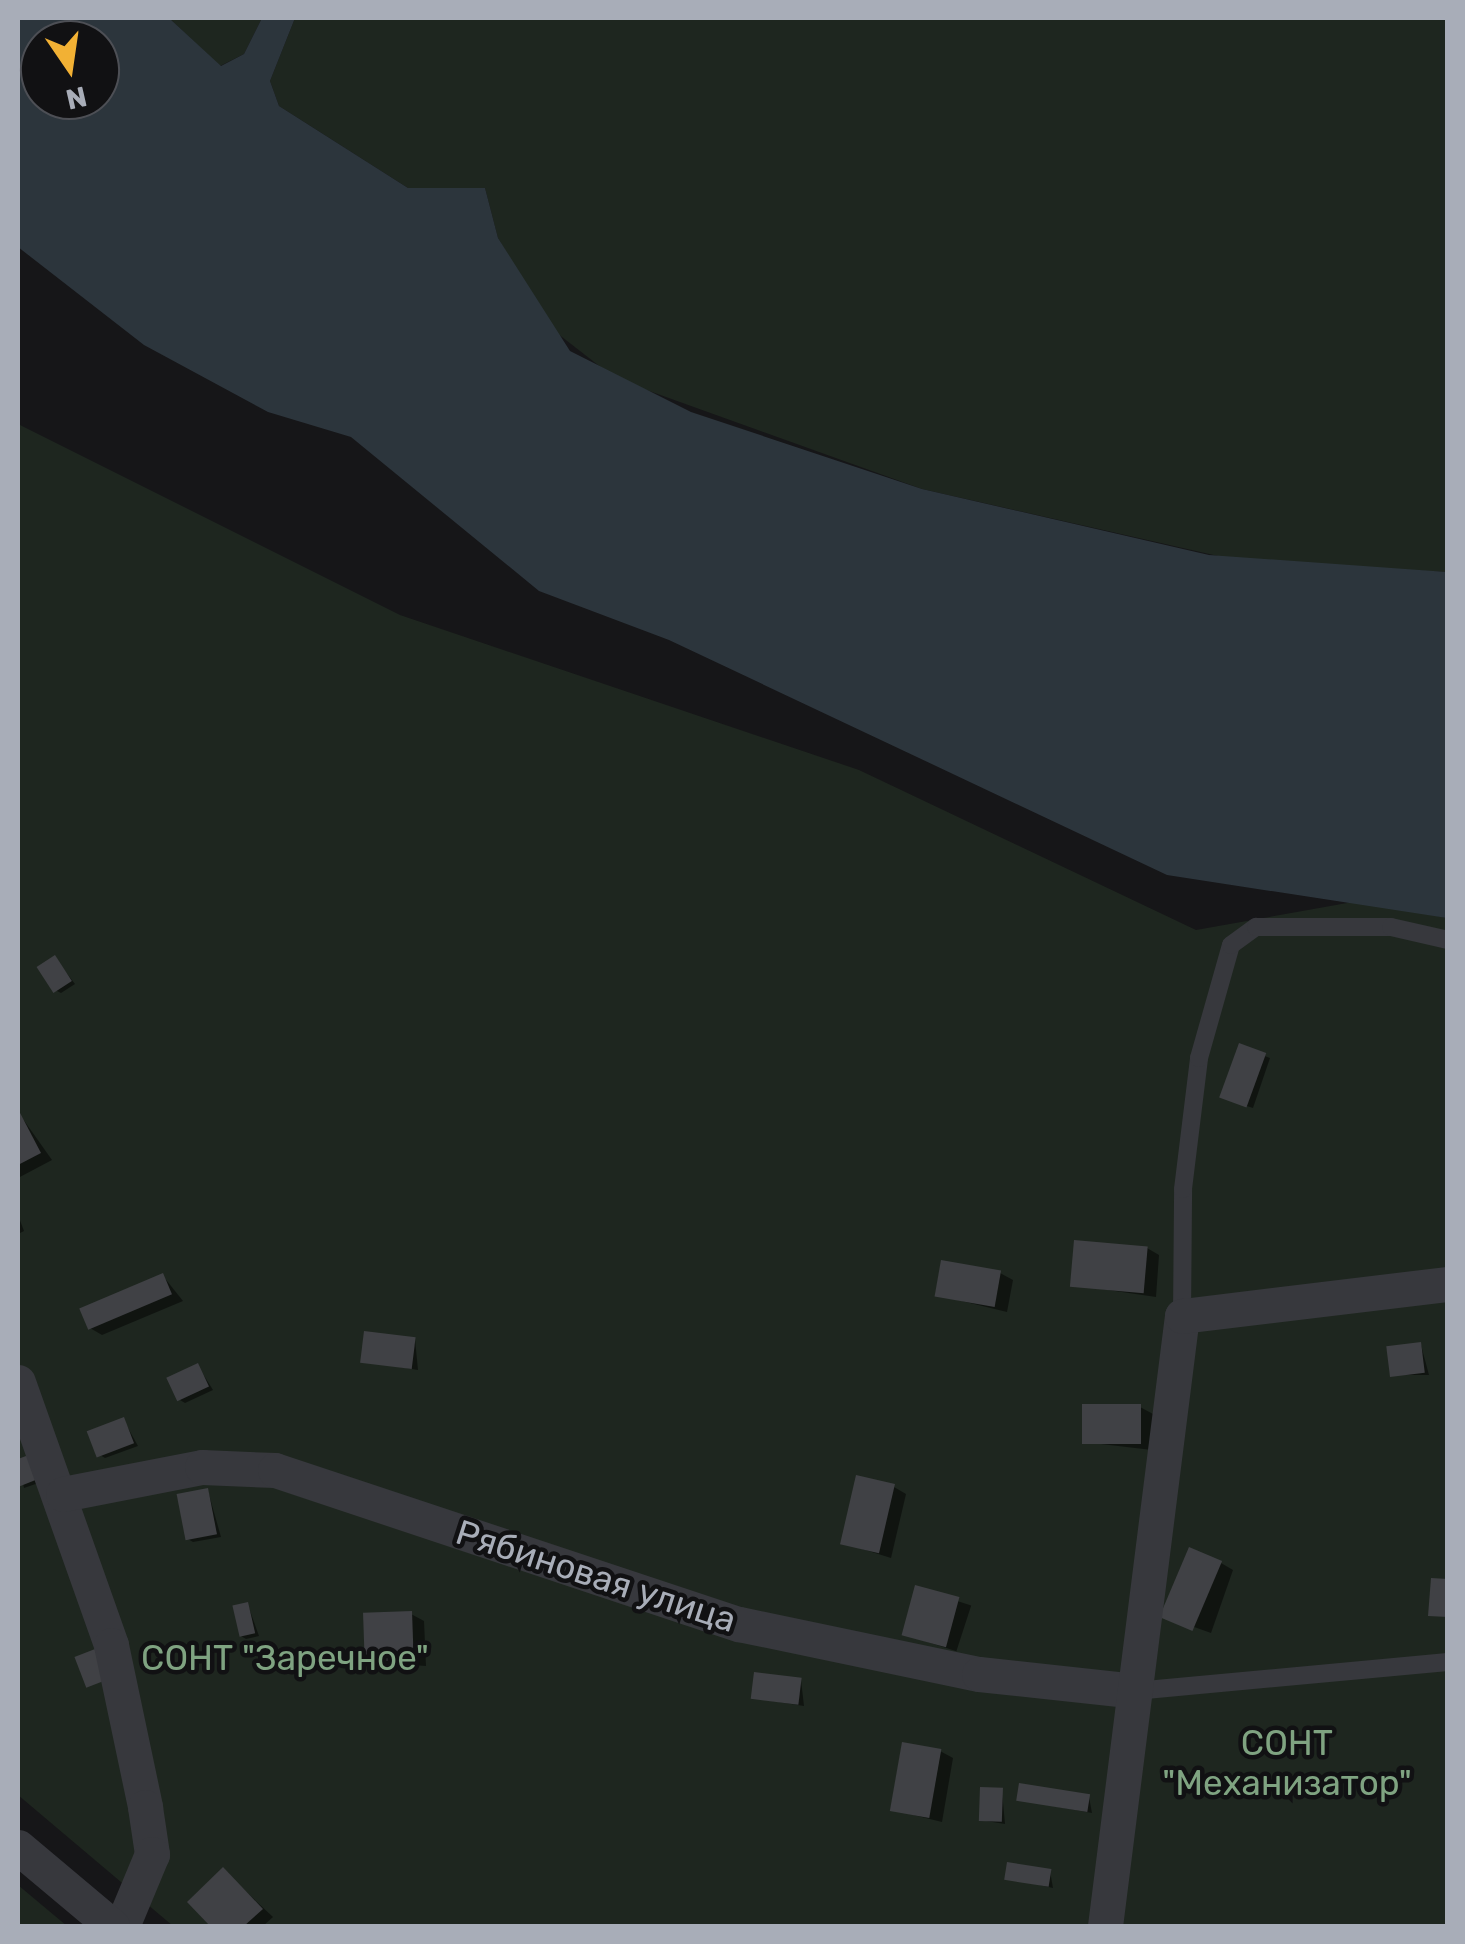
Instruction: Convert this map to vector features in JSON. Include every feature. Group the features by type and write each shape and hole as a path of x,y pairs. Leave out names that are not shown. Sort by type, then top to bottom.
{"street":[{"path":"1105,1926 1182,1316 1448,1284"},
{"path":"18,1382 63,1494 111,1645 152,1854 122,1926"},
{"name":"Рябиновая улица","path":"63,1494 202,1467 275,1470 740,1624 978,1674 1135,1691"},
{"path":"18,1847 112,1926"}],"lane":[{"path":"1182,1316 1183,1189 1199,1058 1232,945 1256,927 1392,926 1448,940"},
{"path":"1135,1691 1448,1662"}],"green space":[{"path":"169,18 262,18 244,54 220,66"},
{"path":"295,18 1447,18 1447,572 1249,563 922,489 616,379 553,330 498,238 485,188 408,188 279,106 270,81"},
{"path":"18,424 400,615 859,770 1196,930 1364,900 1447,918 1447,1926 173,1926 18,1795"},
{"path":"18,1885 67,1926 18,1926"}],"shaded area":[{"path":"18,18 169,18 221,66 244,54 262,18 295,18 270,81 279,106 408,188 485,188 498,238 570,351 691,412 922,489 1209,555 1447,572 1447,918 1167,875 669,640 539,591 351,437 268,412 144,345 18,247"}],"building":[{"path":"55,955 72,981 53,993 37,967"},
{"path":"1239,1043 1266,1053 1246,1107 1219,1098"},
{"path":"18,1109 41,1153 18,1165"},
{"path":"1074,1240 1148,1246 1144,1293 1070,1287"},
{"path":"941,1260 1001,1271 995,1307 935,1296"},
{"path":"163,1273 172,1294 88,1330 79,1309"},
{"path":"364,1331 416,1337 412,1369 360,1363"},
{"path":"1421,1342 1425,1373 1390,1377 1386,1346"},
{"path":"198,1363 209,1387 177,1401 166,1378"},
{"path":"1082,1404 1141,1404 1141,1444 1082,1444"},
{"path":"124,1417 134,1443 97,1457 87,1431"},
{"path":"34,1453 43,1477 18,1487 18,1459"},
{"path":"856,1475 895,1484 879,1553 840,1544"},
{"path":"208,1488 217,1534 186,1540 177,1494"},
{"path":"1189,1547 1222,1561 1192,1631 1159,1617"},
{"path":"1431,1578 1448,1579 1448,1617 1428,1616"},
{"path":"915,1585 959,1597 946,1647 902,1635"},
{"path":"248,1602 255,1633 240,1637 232,1606"},
{"path":"412,1611 414,1660 365,1662 363,1613"},
{"path":"95,1649 107,1680 86,1688 74,1657"},
{"path":"754,1672 802,1678 798,1705 751,1699"},
{"path":"902,1742 941,1749 929,1818 890,1811"},
{"path":"1019,1783 1090,1794 1087,1812 1016,1801"},
{"path":"980,1787 1003,1788 1002,1822 979,1821"},
{"path":"1007,1862 1051,1869 1049,1887 1004,1880"},
{"path":"223,1867 263,1909 244,1926 210,1926 187,1902"}],"park label":[{"name":"СОНТ \"Заречное\"","path":"285,1658"},
{"name":"СОНТ \"Механизатор\"","path":"1287,1763"}]}
